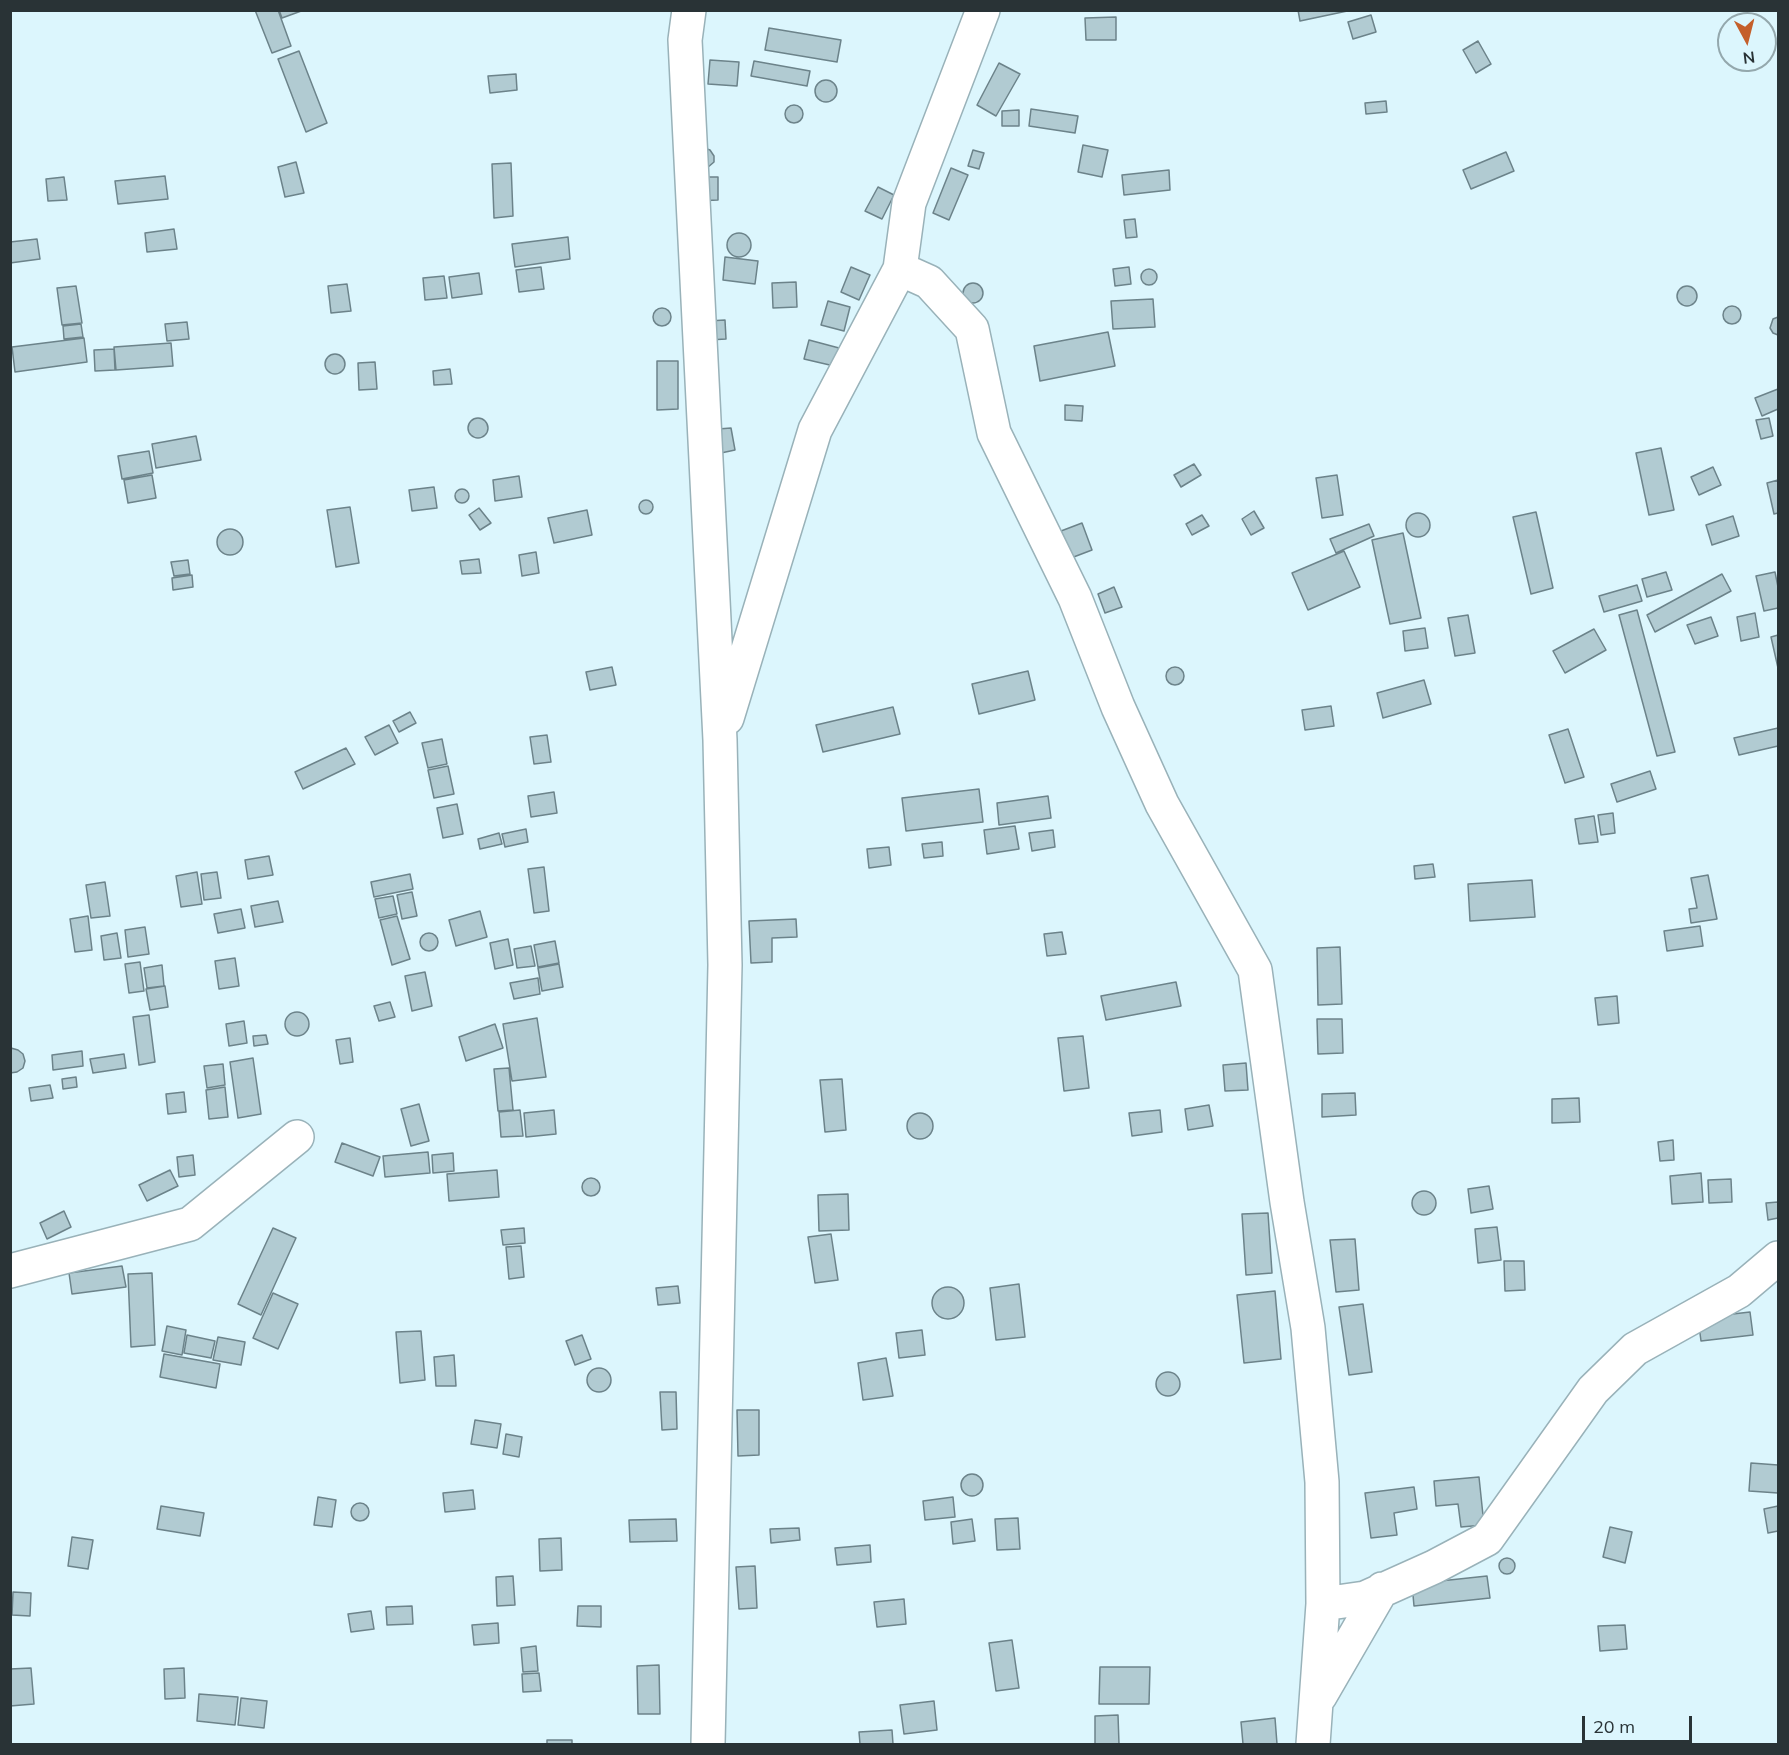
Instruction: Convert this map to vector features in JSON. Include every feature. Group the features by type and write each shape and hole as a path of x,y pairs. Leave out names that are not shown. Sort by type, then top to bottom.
{"street":[{"path":"689,10 685,40 720,740 724,965 708,1744"},
{"path":"720,740 815,430 900,269 909,203 983,10"},
{"path":"900,269 929,282 972,330 994,433 1076,598 1118,707 1162,804 1255,969 1287,1202 1308,1328 1322,1482 1323,1604 1313,1744"},
{"path":"10,1271 190,1224 297,1137"},
{"path":"1323,1604 1365,1598 1434,1567 1486,1539 1593,1390 1635,1348 1739,1290 1779,1258"},
{"path":"1317,1703 1382,1589"}],"building":[{"path":"255,10 278,10 291,46 272,53"},
{"path":"279,10 304,10 282,18"},
{"path":"1298,10 1352,10 1300,21"},
{"path":"1371,15 1376,32 1353,39 1348,22"},
{"path":"1116,17 1116,40 1086,40 1085,18"},
{"path":"769,28 841,40 837,62 765,50"},
{"path":"1478,41 1491,64 1476,73 1463,50"},
{"path":"299,51 327,123 306,132 278,59"},
{"path":"710,60 739,62 737,86 708,84"},
{"path":"754,61 810,71 807,86 751,76"},
{"path":"999,63 1020,74 996,116 977,105"},
{"path":"516,74 517,90 490,93 488,76"},
{"path":"826,80 834,83 837,91 834,99 826,102 818,99 815,91 818,83"},
{"path":"1386,101 1387,112 1366,114 1365,103"},
{"path":"794,105 800,108 803,114 800,120 794,123 788,120 785,114 788,108"},
{"path":"1031,109 1078,116 1075,133 1029,126"},
{"path":"1019,110 1019,126 1002,126 1002,111"},
{"path":"1083,145 1108,150 1102,177 1078,172"},
{"path":"704,148 710,150 714,156 714,162 707,168"},
{"path":"973,150 984,153 979,169 968,166"},
{"path":"1506,152 1514,171 1471,189 1463,170"},
{"path":"296,162 304,193 285,197 278,167"},
{"path":"511,163 513,216 494,218 492,164"},
{"path":"951,168 968,175 949,220 933,213"},
{"path":"1169,170 1170,190 1124,195 1122,175"},
{"path":"165,176 168,199 118,204 115,181"},
{"path":"64,177 67,200 48,201 46,179"},
{"path":"697,177 718,177 718,200 697,201"},
{"path":"878,187 894,195 882,219 865,211"},
{"path":"1135,219 1137,237 1126,238 1124,220"},
{"path":"174,229 177,249 147,252 145,233"},
{"path":"739,233 747,237 751,245 747,253 739,257 731,253 727,245 731,237"},
{"path":"568,237 570,259 515,267 512,244"},
{"path":"37,239 40,259 10,263 10,242"},
{"path":"725,257 758,261 755,284 723,280"},
{"path":"541,267 544,289 519,292 516,270"},
{"path":"851,267 870,275 859,300 841,292"},
{"path":"1129,267 1131,284 1115,286 1113,269"},
{"path":"1146,269 1152,269 1157,277 1155,283 1146,285 1141,280 1141,274"},
{"path":"479,273 482,294 452,298 449,277"},
{"path":"444,276 447,298 425,300 423,278"},
{"path":"796,282 797,307 773,308 772,283"},
{"path":"973,283 980,286 983,293 980,300 973,303 966,300 963,293 966,286"},
{"path":"347,284 351,311 331,313 328,286"},
{"path":"76,286 82,323 62,325 57,288"},
{"path":"1687,286 1694,289 1697,296 1694,303 1687,306 1680,303 1677,296 1680,289"},
{"path":"1153,299 1155,327 1113,329 1111,301"},
{"path":"828,301 850,307 844,331 821,325"},
{"path":"1728,306 1736,306 1741,311 1739,322 1728,324 1723,319 1723,311"},
{"path":"662,308 668,311 671,317 668,323 662,326 656,323 653,317 656,311"},
{"path":"1778,317 1778,335 1770,328 1773,319"},
{"path":"725,320 726,339 709,340 708,321"},
{"path":"187,322 189,339 167,341 165,324"},
{"path":"81,324 83,337 64,339 63,326"},
{"path":"1108,332 1115,366 1040,381 1034,346"},
{"path":"84,338 87,362 15,372 12,347"},
{"path":"809,340 839,348 834,366 804,359"},
{"path":"171,343 173,366 116,370 114,347"},
{"path":"114,349 115,370 95,371 94,350"},
{"path":"331,354 339,354 345,360 345,368 339,374 331,374 325,368 325,360"},
{"path":"657,361 678,361 678,409 657,410"},
{"path":"375,362 377,389 359,390 358,363"},
{"path":"450,369 452,384 434,385 433,371"},
{"path":"1778,389 1778,409 1762,416 1755,398"},
{"path":"1065,405 1083,406 1082,421 1065,420"},
{"path":"478,418 485,421 488,428 485,435 478,438 471,435 468,428 471,421"},
{"path":"1769,418 1773,436 1761,439 1756,420"},
{"path":"731,428 735,450 721,453 718,429"},
{"path":"196,436 201,460 156,468 152,444"},
{"path":"1661,448 1674,510 1649,515 1636,453"},
{"path":"149,451 153,473 122,479 118,456"},
{"path":"1194,464 1201,475 1181,487 1174,475"},
{"path":"1713,467 1721,485 1699,495 1691,477"},
{"path":"152,475 156,498 128,503 124,480"},
{"path":"1337,475 1343,515 1322,518 1316,478"},
{"path":"519,476 522,497 495,501 493,480"},
{"path":"1778,480 1778,513 1774,514 1767,483"},
{"path":"434,487 437,508 412,511 409,490"},
{"path":"462,489 467,491 469,496 467,501 462,503 457,501 455,496 457,491"},
{"path":"643,500 649,500 653,507 649,514 643,514 639,510 639,504"},
{"path":"350,507 359,563 336,567 327,510"},
{"path":"479,508 491,523 480,530 469,515"},
{"path":"587,510 592,535 554,543 548,518"},
{"path":"1254,511 1264,528 1251,535 1242,519"},
{"path":"1536,512 1553,588 1531,594 1513,517"},
{"path":"1418,513 1427,516 1430,525 1427,534 1418,537 1409,534 1406,525 1409,516"},
{"path":"1202,515 1209,526 1192,535 1186,524"},
{"path":"1733,516 1739,536 1712,545 1706,525"},
{"path":"1082,523 1092,550 1071,558 1061,531"},
{"path":"1369,524 1374,536 1336,553 1330,539"},
{"path":"230,529 239,533 243,542 239,551 230,555 221,551 217,542 221,533"},
{"path":"1403,533 1421,618 1390,624 1372,540"},
{"path":"1344,551 1360,587 1308,610 1292,573"},
{"path":"536,552 539,573 522,576 519,555"},
{"path":"479,559 481,573 462,574 460,561"},
{"path":"188,560 190,574 174,576 171,562"},
{"path":"1666,572 1672,590 1647,597 1642,579"},
{"path":"1775,572 1778,608 1764,611 1756,576"},
{"path":"1722,574 1731,591 1655,632 1647,615"},
{"path":"192,575 193,587 173,590 172,578"},
{"path":"1637,585 1642,601 1604,612 1599,596"},
{"path":"1114,587 1122,607 1105,613 1098,594"},
{"path":"1637,610 1675,752 1657,756 1619,615"},
{"path":"1755,613 1759,637 1741,641 1737,617"},
{"path":"1468,615 1475,653 1455,656 1448,618"},
{"path":"1711,617 1718,636 1695,644 1687,625"},
{"path":"1425,628 1428,648 1405,651 1403,631"},
{"path":"1594,629 1606,650 1565,673 1553,651"},
{"path":"1778,635 1778,668 1771,637"},
{"path":"612,667 616,685 590,690 586,672"},
{"path":"1171,667 1179,667 1184,672 1182,683 1171,685 1166,680 1166,672"},
{"path":"1028,671 1035,700 979,714 972,684"},
{"path":"1424,680 1431,704 1383,718 1377,693"},
{"path":"1331,706 1334,726 1305,730 1302,710"},
{"path":"893,707 900,734 823,752 816,725"},
{"path":"410,712 416,723 399,732 393,721"},
{"path":"389,725 398,743 375,755 365,737"},
{"path":"1778,728 1778,746 1739,755 1734,738"},
{"path":"1568,729 1584,777 1565,783 1549,735"},
{"path":"547,735 551,762 534,764 530,737"},
{"path":"442,739 447,764 428,768 422,743"},
{"path":"346,748 355,764 303,789 295,772"},
{"path":"448,766 454,794 434,798 428,770"},
{"path":"1650,771 1656,789 1617,802 1611,784"},
{"path":"979,789 983,822 906,831 902,798"},
{"path":"554,792 557,813 531,817 528,796"},
{"path":"1048,796 1051,818 999,825 997,803"},
{"path":"457,804 463,834 443,838 437,808"},
{"path":"1613,813 1615,833 1601,835 1598,815"},
{"path":"1594,816 1598,842 1579,844 1575,819"},
{"path":"1015,826 1019,849 987,854 984,830"},
{"path":"526,829 528,842 505,847 502,834"},
{"path":"1053,830 1055,847 1032,851 1029,833"},
{"path":"499,833 502,844 480,849 478,839"},
{"path":"942,842 943,856 924,858 922,844"},
{"path":"889,847 891,865 869,868 867,849"},
{"path":"269,856 273,875 248,879 245,860"},
{"path":"1433,864 1435,877 1415,879 1414,866"},
{"path":"544,867 549,911 534,913 528,869"},
{"path":"197,872 202,904 181,907 176,876"},
{"path":"217,872 221,898 204,900 201,874"},
{"path":"410,874 413,889 374,897 371,882"},
{"path":"1708,875 1717,919 1691,923 1689,909 1697,908 1691,878"},
{"path":"1532,880 1535,917 1470,921 1468,884"},
{"path":"105,882 110,916 91,918 86,885"},
{"path":"412,892 417,916 402,919 397,895"},
{"path":"393,896 397,914 379,918 375,899"},
{"path":"278,901 283,922 255,927 251,906"},
{"path":"241,909 245,928 218,933 214,914"},
{"path":"480,911 487,937 456,946 449,920"},
{"path":"88,916 92,950 75,952 70,919"},
{"path":"397,916 410,959 392,965 380,920"},
{"path":"796,919 797,937 772,938 772,962 751,963 749,921"},
{"path":"1700,926 1703,946 1667,951 1664,931"},
{"path":"145,927 149,954 128,957 125,930"},
{"path":"1062,932 1066,954 1047,956 1044,934"},
{"path":"117,933 121,958 104,960 101,936"},
{"path":"429,933 435,936 438,942 435,948 429,951 423,948 420,942 423,936"},
{"path":"508,939 513,965 495,969 490,943"},
{"path":"555,941 559,963 538,967 534,945"},
{"path":"531,946 535,966 517,968 514,949"},
{"path":"1340,947 1342,1004 1318,1005 1317,948"},
{"path":"235,958 239,986 219,989 215,961"},
{"path":"140,962 144,991 129,993 125,964"},
{"path":"559,964 563,987 542,991 538,968"},
{"path":"162,965 164,986 147,988 144,968"},
{"path":"425,972 432,1006 412,1011 405,976"},
{"path":"538,978 540,994 514,999 510,983"},
{"path":"1176,982 1181,1006 1106,1020 1101,996"},
{"path":"165,986 168,1007 150,1010 146,989"},
{"path":"1617,996 1619,1023 1598,1025 1595,998"},
{"path":"390,1002 395,1017 379,1021 374,1006"},
{"path":"297,1012 305,1016 309,1024 305,1032 297,1036 289,1032 285,1024 289,1016"},
{"path":"149,1015 155,1062 139,1065 133,1017"},
{"path":"537,1018 546,1077 512,1081 503,1024"},
{"path":"1317,1019 1342,1019 1343,1053 1318,1054"},
{"path":"244,1021 247,1043 229,1046 226,1024"},
{"path":"495,1024 503,1048 466,1061 459,1037"},
{"path":"266,1035 268,1044 254,1046 253,1036"},
{"path":"1083,1036 1089,1088 1064,1091 1058,1038"},
{"path":"350,1038 353,1062 340,1064 336,1040"},
{"path":"11,1048 23,1054 25,1061 23,1068 10,1073"},
{"path":"82,1051 83,1066 53,1070 52,1055"},
{"path":"124,1054 126,1068 93,1073 90,1059"},
{"path":"253,1058 261,1114 238,1118 230,1062"},
{"path":"1246,1063 1248,1090 1225,1091 1223,1065"},
{"path":"223,1064 225,1085 207,1088 204,1066"},
{"path":"509,1068 513,1110 498,1111 494,1069"},
{"path":"76,1077 77,1087 63,1089 62,1079"},
{"path":"842,1079 846,1130 825,1132 820,1080"},
{"path":"50,1085 53,1098 31,1101 29,1088"},
{"path":"225,1087 228,1117 209,1119 206,1090"},
{"path":"184,1092 186,1112 168,1114 166,1094"},
{"path":"1355,1093 1356,1115 1322,1117 1322,1094"},
{"path":"1579,1098 1580,1122 1552,1123 1552,1099"},
{"path":"419,1104 429,1141 411,1146 401,1109"},
{"path":"1209,1105 1213,1126 1188,1130 1185,1109"},
{"path":"520,1110 523,1136 501,1137 499,1112"},
{"path":"554,1110 556,1134 526,1137 524,1113"},
{"path":"1160,1110 1162,1132 1132,1136 1129,1113"},
{"path":"920,1113 929,1117 933,1126 929,1135 920,1139 911,1135 907,1126 911,1117"},
{"path":"1673,1140 1674,1160 1660,1161 1658,1142"},
{"path":"342,1143 380,1157 373,1176 335,1162"},
{"path":"428,1152 430,1173 385,1177 383,1156"},
{"path":"453,1153 454,1171 433,1173 432,1155"},
{"path":"193,1155 195,1175 179,1177 177,1157"},
{"path":"170,1170 178,1186 147,1201 139,1185"},
{"path":"497,1170 499,1197 449,1201 447,1174"},
{"path":"1701,1173 1703,1202 1672,1204 1670,1176"},
{"path":"591,1178 597,1181 600,1187 597,1193 591,1196 585,1193 582,1187 585,1181"},
{"path":"1731,1179 1732,1202 1709,1203 1708,1180"},
{"path":"1489,1186 1493,1209 1471,1213 1468,1189"},
{"path":"1424,1191 1429,1192 1435,1198 1435,1208 1429,1214 1424,1215 1419,1214 1413,1208 1412,1203 1413,1198 1419,1192"},
{"path":"848,1194 849,1230 819,1231 818,1195"},
{"path":"1778,1202 1778,1218 1768,1220 1766,1203"},
{"path":"64,1211 71,1227 47,1239 40,1223"},
{"path":"1268,1213 1272,1273 1246,1275 1242,1214"},
{"path":"1497,1227 1501,1260 1478,1263 1475,1229"},
{"path":"273,1228 296,1238 261,1315 238,1304"},
{"path":"524,1228 525,1243 503,1245 501,1230"},
{"path":"831,1234 838,1280 815,1283 808,1237"},
{"path":"1355,1239 1359,1290 1336,1292 1330,1240"},
{"path":"521,1246 524,1277 509,1279 506,1247"},
{"path":"1504,1261 1524,1261 1525,1290 1505,1291"},
{"path":"122,1266 126,1287 72,1294 69,1273"},
{"path":"152,1273 155,1345 131,1347 128,1274"},
{"path":"1019,1284 1025,1337 996,1340 990,1288"},
{"path":"678,1286 680,1303 658,1305 656,1288"},
{"path":"948,1287 959,1292 964,1303 959,1314 948,1319 937,1314 932,1303 937,1292"},
{"path":"1275,1291 1281,1359 1244,1363 1237,1295"},
{"path":"273,1293 298,1304 278,1349 253,1338"},
{"path":"1363,1304 1372,1372 1349,1375 1339,1307"},
{"path":"1750,1312 1753,1335 1701,1341 1698,1318"},
{"path":"167,1326 186,1330 182,1355 162,1351"},
{"path":"922,1330 925,1355 899,1358 896,1333"},
{"path":"421,1331 425,1380 400,1383 396,1332"},
{"path":"187,1335 215,1341 211,1358 184,1353"},
{"path":"582,1335 591,1359 575,1365 566,1341"},
{"path":"218,1337 245,1342 241,1365 213,1360"},
{"path":"164,1354 220,1364 216,1388 160,1377"},
{"path":"454,1355 456,1386 436,1386 434,1357"},
{"path":"886,1358 893,1396 863,1400 858,1363"},
{"path":"599,1368 604,1369 610,1375 610,1385 604,1391 599,1392 594,1391 588,1385 587,1380 588,1375 594,1369"},
{"path":"1168,1372 1177,1375 1180,1384 1177,1393 1168,1396 1159,1393 1156,1384 1159,1375"},
{"path":"660,1392 676,1392 677,1429 662,1430"},
{"path":"737,1410 759,1410 759,1455 738,1456"},
{"path":"475,1420 501,1424 497,1448 471,1444"},
{"path":"506,1434 522,1437 519,1457 503,1454"},
{"path":"1751,1463 1778,1465 1778,1493 1749,1491"},
{"path":"972,1474 980,1477 983,1485 980,1493 972,1496 964,1493 961,1485 964,1477"},
{"path":"1479,1477 1484,1525 1461,1527 1458,1504 1436,1506 1434,1481"},
{"path":"1414,1487 1417,1509 1394,1513 1397,1535 1371,1538 1365,1493"},
{"path":"473,1490 475,1509 445,1512 443,1493"},
{"path":"318,1497 336,1500 332,1527 314,1525"},
{"path":"953,1497 955,1517 925,1520 923,1501"},
{"path":"356,1503 364,1503 369,1508 367,1519 356,1521 351,1516 351,1508"},
{"path":"161,1506 204,1513 200,1536 157,1529"},
{"path":"1778,1506 1778,1531 1768,1533 1764,1509"},
{"path":"1018,1518 1020,1549 997,1550 995,1519"},
{"path":"676,1519 677,1541 630,1542 629,1520"},
{"path":"972,1519 975,1541 953,1544 951,1522"},
{"path":"1610,1527 1632,1532 1625,1563 1603,1557"},
{"path":"799,1528 800,1540 771,1543 770,1529"},
{"path":"72,1537 93,1540 88,1569 68,1566"},
{"path":"561,1538 562,1570 540,1571 539,1539"},
{"path":"870,1545 871,1562 837,1565 835,1548"},
{"path":"1504,1558 1510,1558 1515,1566 1513,1572 1504,1574 1499,1569 1499,1563"},
{"path":"755,1566 757,1608 739,1609 736,1567"},
{"path":"513,1576 515,1605 497,1606 496,1577"},
{"path":"1487,1576 1490,1598 1414,1606 1412,1584"},
{"path":"13,1592 31,1593 30,1616 12,1615"},
{"path":"904,1599 906,1624 877,1627 874,1602"},
{"path":"412,1606 413,1624 387,1625 386,1607"},
{"path":"578,1606 601,1606 601,1627 577,1626"},
{"path":"371,1611 374,1629 351,1632 348,1614"},
{"path":"498,1623 499,1643 474,1645 472,1625"},
{"path":"1625,1625 1627,1649 1600,1651 1598,1626"},
{"path":"1012,1640 1019,1688 996,1691 989,1643"},
{"path":"536,1646 538,1671 523,1672 521,1648"},
{"path":"659,1665 660,1714 638,1714 637,1666"},
{"path":"1100,1667 1150,1667 1149,1704 1099,1704"},
{"path":"31,1668 34,1704 10,1706 10,1669"},
{"path":"184,1668 185,1698 165,1699 164,1669"},
{"path":"539,1673 541,1691 523,1692 522,1674"},
{"path":"199,1694 238,1697 235,1725 197,1721"},
{"path":"241,1698 267,1701 264,1728 238,1725"},
{"path":"934,1701 937,1730 904,1734 900,1705"},
{"path":"1118,1715 1119,1744 1095,1744 1095,1716"},
{"path":"1275,1718 1277,1744 1243,1744 1241,1722"},
{"path":"892,1730 893,1744 860,1744 859,1732"},
{"path":"547,1740 572,1740 572,1744 547,1744"}]}
